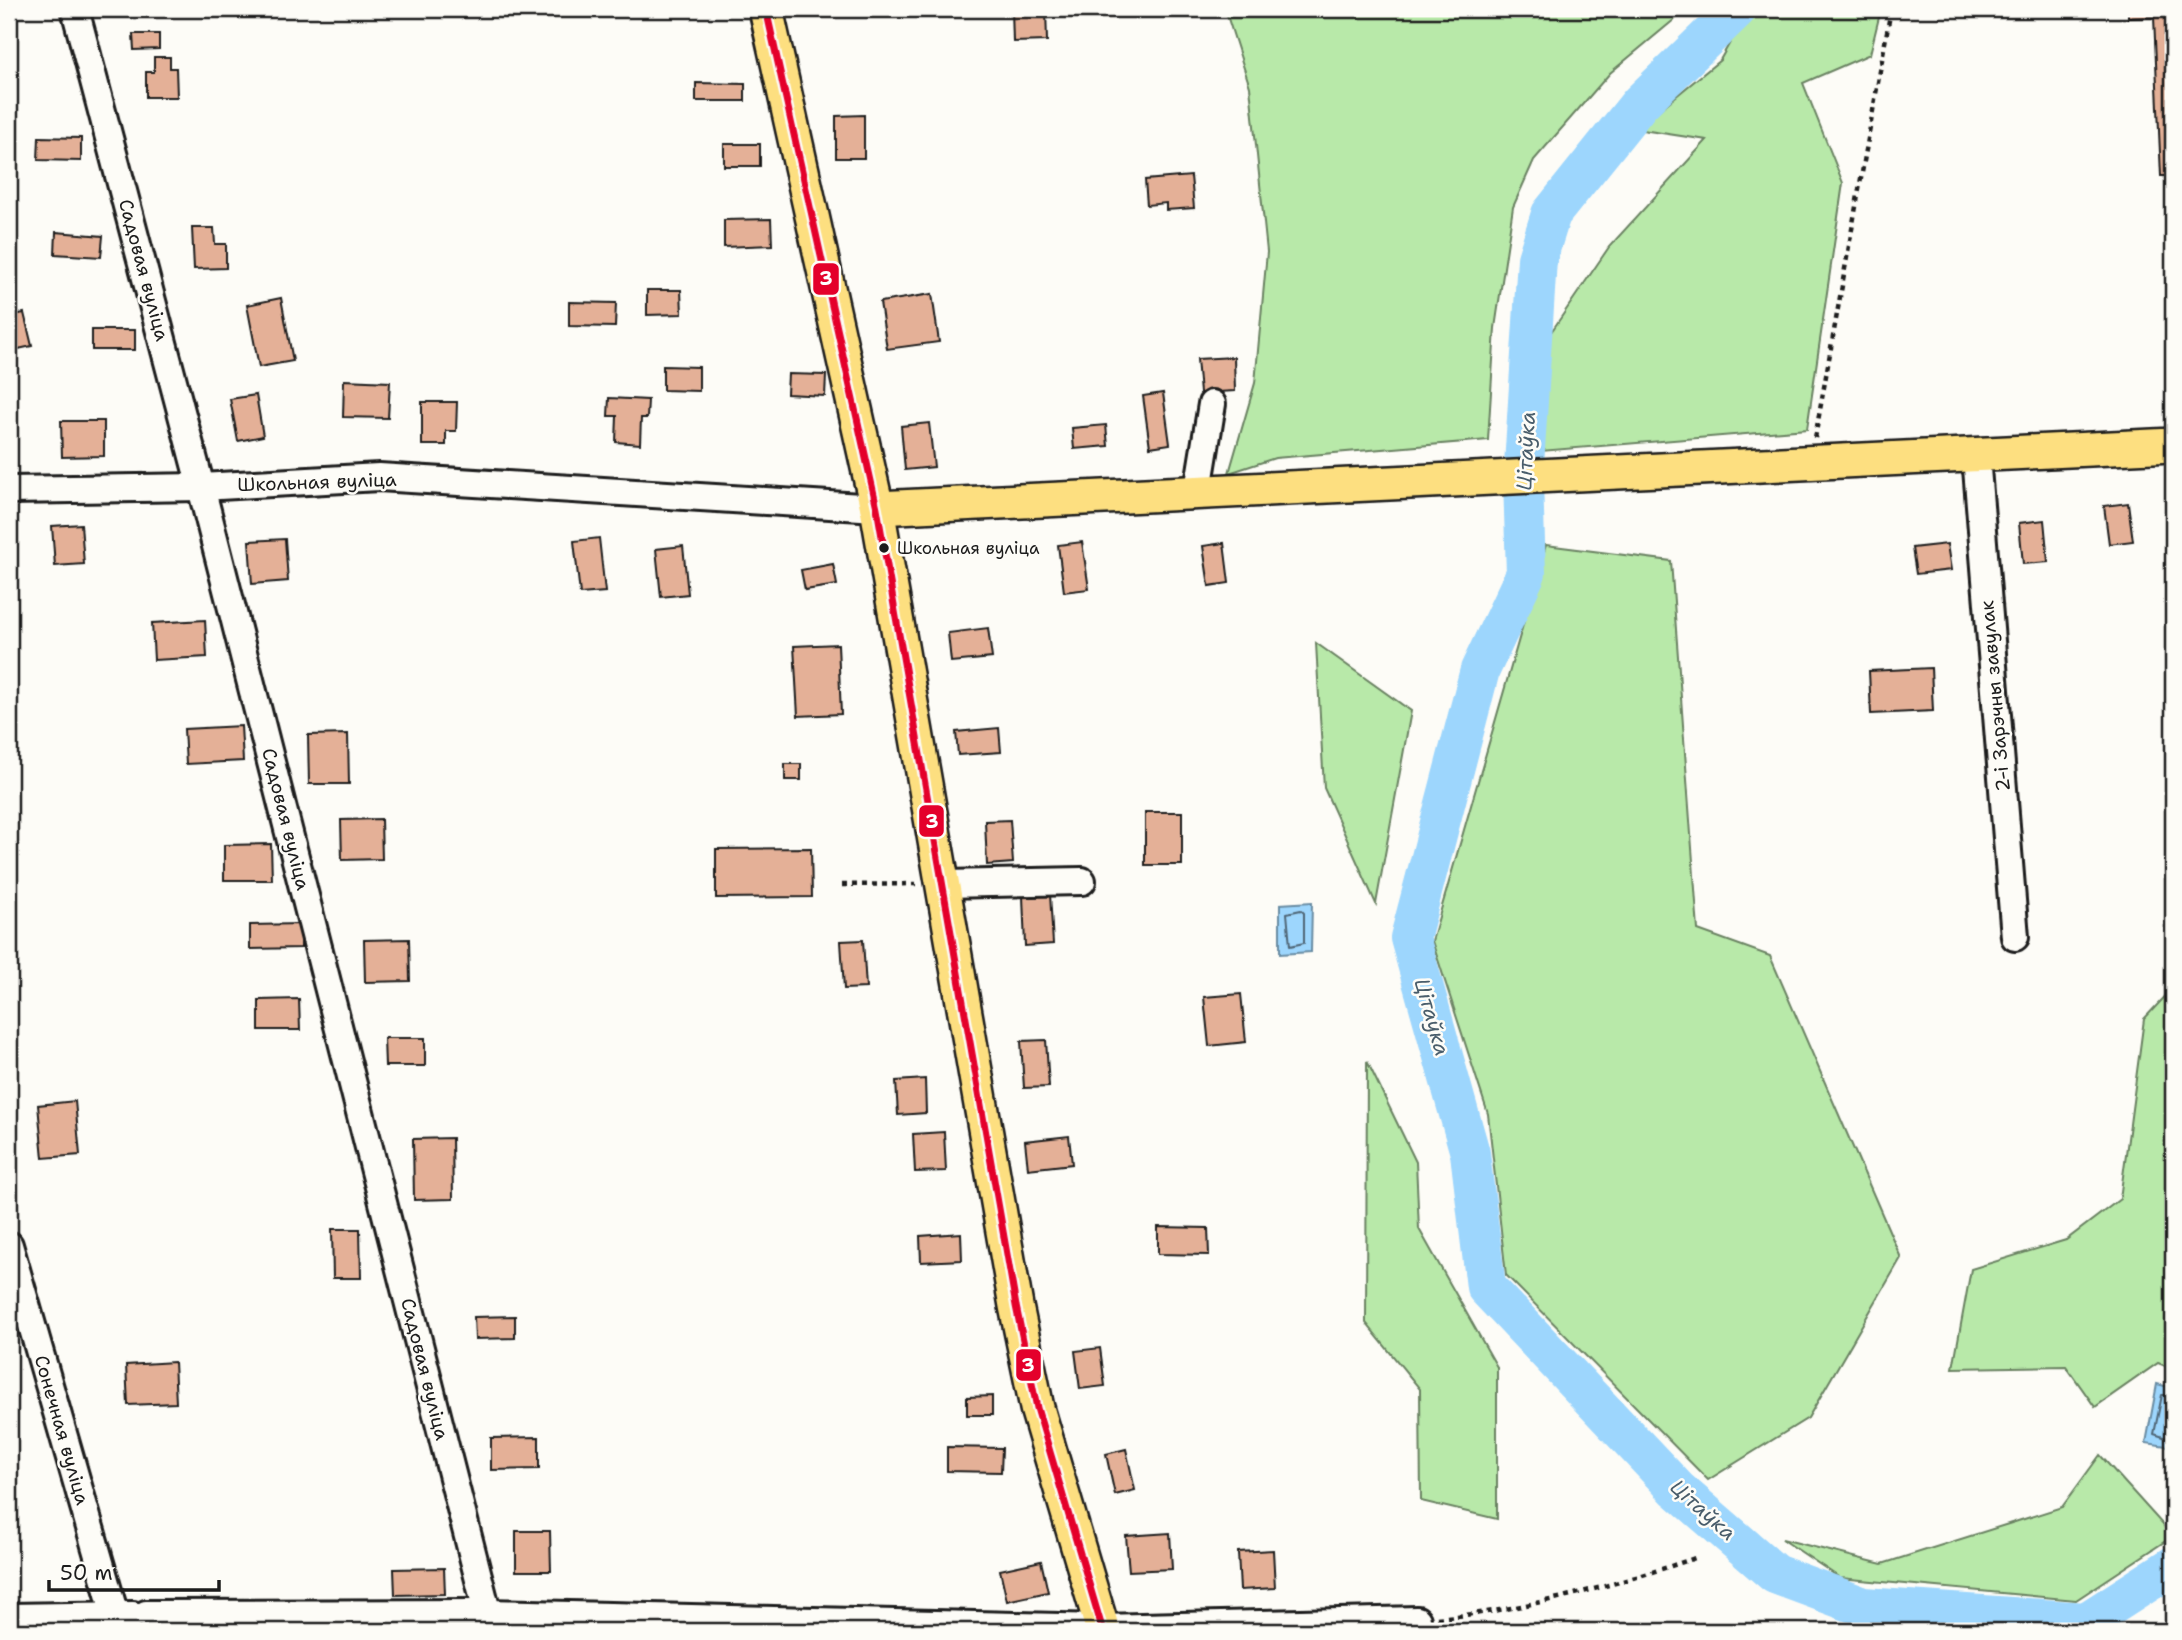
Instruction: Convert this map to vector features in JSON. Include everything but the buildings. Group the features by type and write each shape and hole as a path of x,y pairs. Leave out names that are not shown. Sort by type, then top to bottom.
{"main road":[{"path":"766,9 877,508 945,884 1016,1306 1037,1408 1102,1630"},
{"name":"Школьная вуліца","path":"877,508 2173,445"}],"street":[{"name":"Садовая вуліца","path":"75,9 201,487 490,1622"},
{"path":"1205,490 1212,404"},
{"name":"2-і Зарэчны завулак","path":"1976,456 2015,937"},
{"name":"Школьная вуліца","path":"9,490 201,487 379,477 877,508"},
{"path":"945,884 1082,881"},
{"name":"Сонечная вуліца","path":"9,1245 115,1615"},
{"path":"9,1617 115,1615 143,1623 490,1622 1102,1630 1417,1620"}],"path":[{"path":"1811,463 1891,9"},
{"path":"842,885 945,884"},
{"path":"1417,1620 1500,1612 1611,1586 1698,1556"}],"green space":[{"path":"1225,9 1687,9 1610,73 1534,160 1513,207 1495,328 1488,440 1275,458 1229,473 1255,383 1267,252 1250,87"},
{"path":"1749,9 1881,9 1870,54 1803,83 1843,183 1807,429 1541,451 1547,338 1609,247 1707,140 1636,129 1720,60"},
{"path":"1546,545 1671,561 1698,930 1770,956 1901,1258 1808,1418 1708,1480 1506,1275 1488,1114 1432,941"},
{"path":"1316,643 1411,711 1376,904 1324,788"},
{"path":"2173,988 2173,1369 2158,1363 2095,1407 2066,1366 1953,1368 1971,1269 2066,1240 2120,1199 2144,1019"},
{"path":"1367,1061 1416,1162 1419,1229 1497,1367 1497,1519 1421,1501 1420,1389 1366,1323"},
{"path":"2100,1455 2173,1536 2076,1600 1840,1578 1782,1539 1882,1564 2062,1507"}],"water":[{"path":"1312,902 1311,952 1280,954 1280,904"},
{"path":"2157,1384 2173,1388 2173,1447 2146,1443"}],"waterway":[{"name":"Цітаўка","path":"1737,9 1640,103 1551,214 1537,259 1523,481 1526,573 1480,670 1410,938 1470,1153 1486,1287 1677,1489 1775,1574 1864,1607 2086,1622 2173,1566"}],"transit line":[{"name":"3","path":"766,9 877,508 1016,1306 1037,1408 1103,1631"}],"place":[{"name":"Школьная вуліца","path":"884,548"}]}
